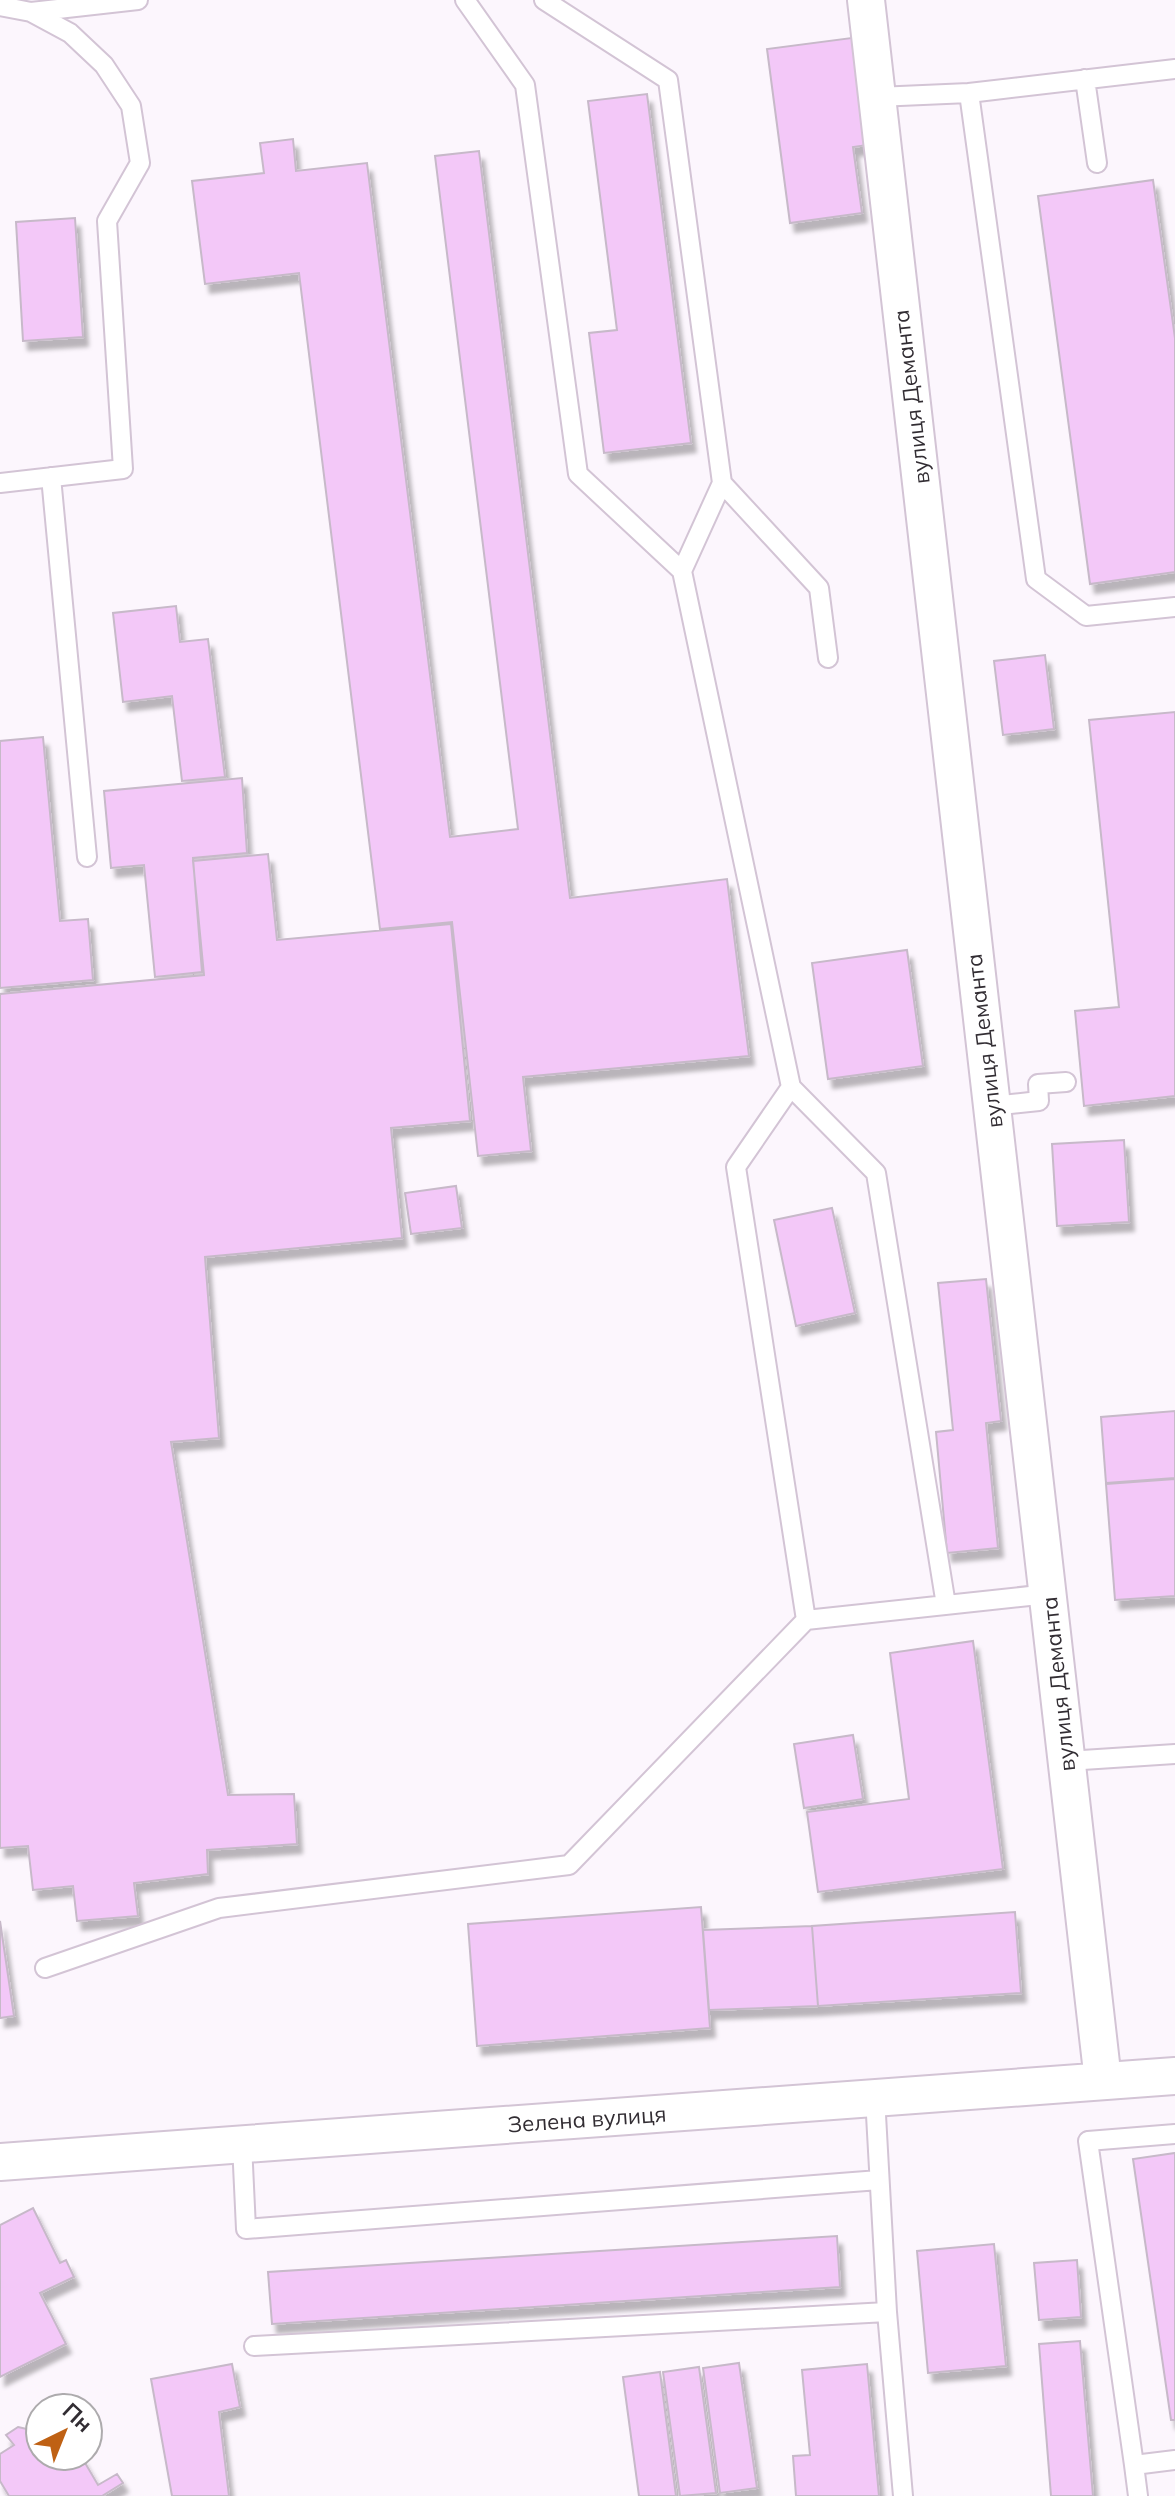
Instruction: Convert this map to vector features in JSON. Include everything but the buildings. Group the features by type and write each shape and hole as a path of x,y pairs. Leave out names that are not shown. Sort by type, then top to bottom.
{"street":[{"name":"вулиця Деманта","path":"866,0 1103,2081"},
{"name":"Зелена вулиця","path":"0,2162 1175,2076"}],"lane":[{"path":"31,12 138,0"},
{"path":"465,0 525,85 578,474 682,571 791,1087 876,1173 946,1605"},
{"path":"544,0 668,80 722,483 682,571"},
{"path":"0,6 31,12 70,33 104,65 131,106 140,163 107,221 123,469 0,483"},
{"path":"877,97 969,93 1175,69"},
{"path":"1085,79 1097,163"},
{"path":"969,93 1036,579 1086,616 1175,607"},
{"path":"51,477 87,857"},
{"path":"722,483 819,588 828,658"},
{"path":"992,1106 1039,1101 1038,1084 1066,1082"},
{"path":"791,1087 736,1167 806,1620"},
{"path":"45,1968 219,1908 569,1865 806,1620 1048,1594"},
{"path":"1067,1761 1175,1754"},
{"path":"875,2097 887,2312 903,2496"},
{"path":"1138,2496 1088,2141 1175,2134"},
{"path":"242,2144 246,2229 879,2180"},
{"path":"254,2346 887,2312"},
{"path":"1134,2465 1175,2460"}]}
